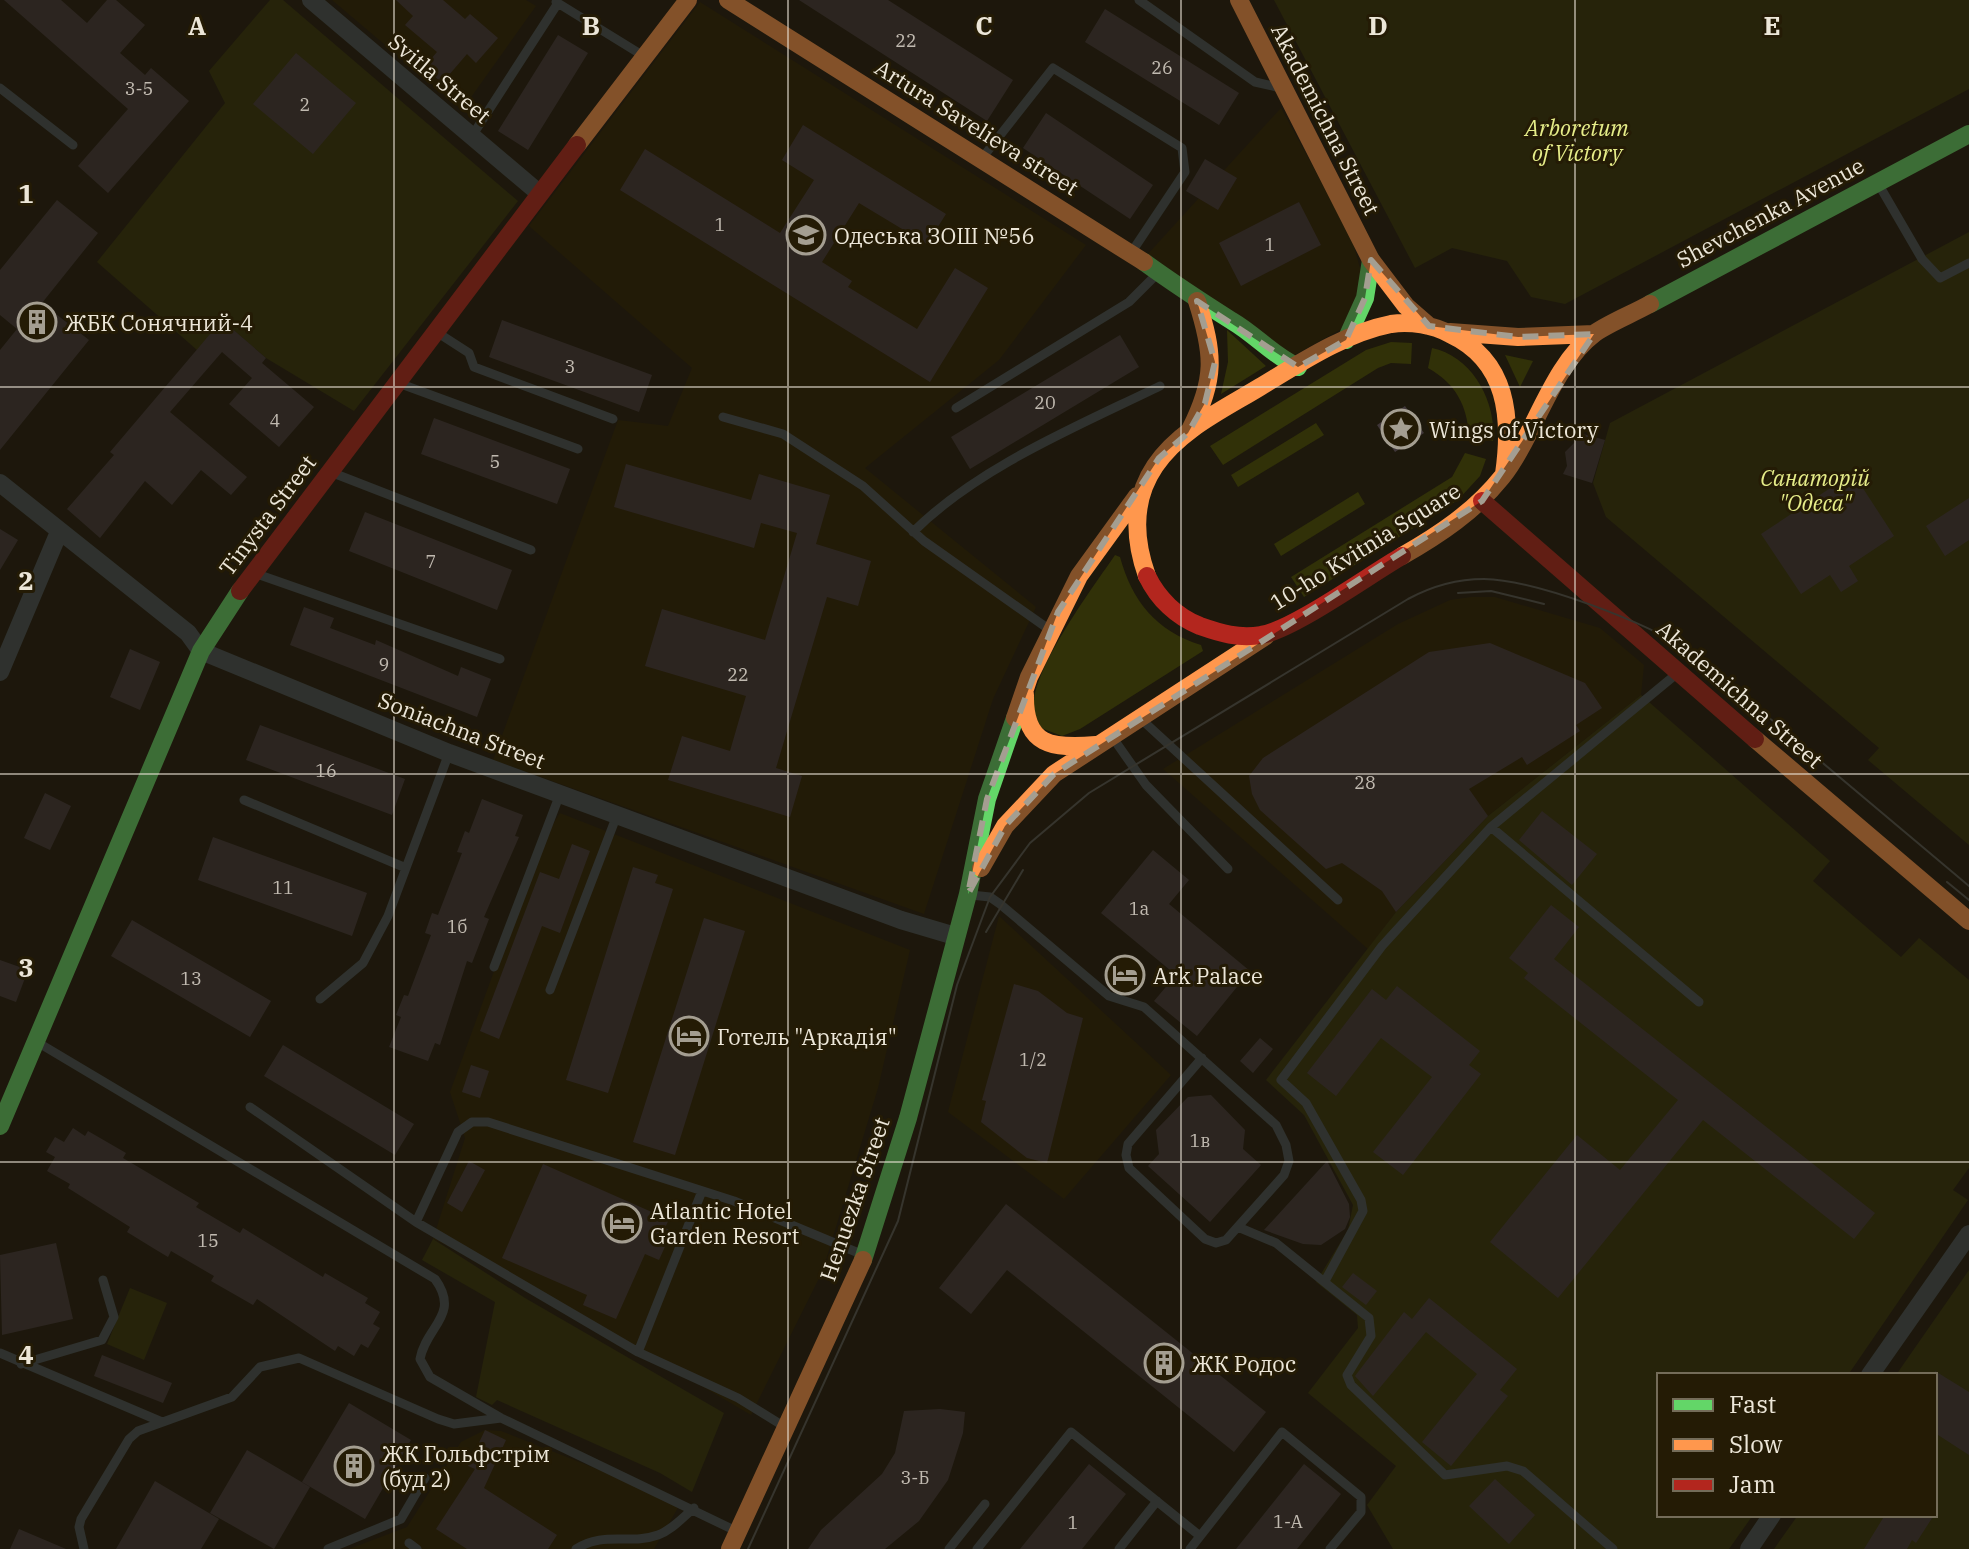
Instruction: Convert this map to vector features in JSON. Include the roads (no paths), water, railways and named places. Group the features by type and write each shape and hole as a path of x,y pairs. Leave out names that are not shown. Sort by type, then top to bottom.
{"main road":[{"name":"Tinysta Street","path":"0,1126 201,651 252,573 688,0"},
{"name":"Artura Savelieva street","path":"728,0 983,157 1132,253 1197,301 1235,322 1273,355 1298,367"},
{"name":"Akademichna Street","path":"1239,0 1371,260 1406,306 1429,326"},
{"name":"Shevchenka Avenue","path":"1504,474 1559,378 1594,334 1969,134"},
{"path":"1346,340 1365,298 1371,260"},
{"path":"1188,433 1205,403 1214,374 1212,346 1197,301"},
{"name":"10-ho Kvitnia Square","path":"1390,324 1429,326 1448,332 1477,351 1498,378 1505,394 1510,428 1504,474 1482,501 1444,529 1273,632 1230,636 1200,626 1173,610 1152,585 1139,556 1135,536 1140,493 1159,458 1188,433 1346,340 1390,324"},
{"name":"Shevchenka Avenue","path":"1448,332 1518,337 1594,334"},
{"name":"Henuezka Street","path":"734,1541 865,1255 904,1133 968,894 987,799 1029,677 1079,576 1140,493"},
{"name":"Akademichna Street","path":"1482,501 1677,673 1969,921"},
{"name":"Henuezka Street","path":"968,894 1005,826 1030,795 1054,774 1273,632"},
{"path":"1029,677 1023,707 1024,718 1033,734 1055,746 1104,740"}],"street":[{"name":"Svitla Street","path":"311,0 539,193"},
{"name":"Soniachna Street","path":"0,483 188,633 201,651 449,753 901,920 955,936"},
{"path":"0,672 59,532"},
{"path":"1871,1373 1969,1234"},
{"path":"1749,1549 1771,1517"}],"lane":[{"path":"1139,0 1255,82 1285,90"},
{"path":"472,136 556,2 644,57"},
{"path":"983,157 1053,68 1182,148 1185,172 1132,253"},
{"path":"0,88 73,145"},
{"path":"1877,182 1922,259 1940,278 1969,263"},
{"path":"956,408 1129,302 1158,273"},
{"path":"435,331 469,353 474,367 613,419"},
{"path":"396,382 578,449"},
{"path":"913,532 957,494 1066,432 1160,386"},
{"path":"723,417 783,434 863,486 913,532 1050,630"},
{"path":"330,472 531,550"},
{"path":"252,573 500,659"},
{"path":"1325,1281 1363,1211 1361,1200 1306,1103 1281,1080 1382,946 1491,827 1677,673"},
{"path":"1139,718 1338,900"},
{"path":"1104,740 1228,869"},
{"path":"320,999 363,963 388,916 449,753"},
{"path":"494,967 560,794"},
{"path":"244,800 406,868"},
{"path":"550,990 617,815"},
{"path":"1491,827 1699,1002"},
{"path":"968,894 990,897 1000,904 1109,996 1144,1007 1202,1058 1276,1125 1286,1145 1289,1161 1284,1175 1226,1240 1216,1243 1205,1239 1129,1168 1126,1155 1128,1144 1202,1058"},
{"path":"36,1042 435,1279 446,1302 444,1312 421,1350 423,1369 439,1383 501,1418 694,1508 734,1541"},
{"path":"250,1107 416,1222 638,1352 738,1398 785,1428"},
{"path":"416,1222 458,1132 472,1122 488,1122 702,1191 865,1255"},
{"path":"638,1352 702,1191"},
{"path":"1238,1227 1276,1243 1369,1318 1371,1336 1347,1375 1351,1385 1445,1475 1507,1466 1523,1471 1613,1549"},
{"path":"21,1364 102,1340 114,1317 103,1280"},
{"path":"0,1353 162,1422"},
{"path":"84,1549 79,1527 81,1519 129,1439 162,1422 232,1397 260,1367 299,1358 454,1424 501,1418"},
{"path":"977,1549 1071,1432 1200,1536"},
{"path":"1190,1549 1282,1432 1361,1497 1361,1512 1330,1549"},
{"path":"328,1549 401,1519 425,1478"},
{"path":"1119,1549 1157,1501"},
{"path":"949,1549 985,1504"},
{"path":"576,1549 597,1538 654,1537 667,1531 694,1508"}],"tram line":[{"path":"748,1549 898,1221 957,985 990,897 1030,843 1089,793 1408,599 1454,582 1474,579 1506,581 1592,605 1673,641 1692,653 1969,886"},
{"path":"1458,593 1491,591 1544,604"},
{"path":"986,932 1023,870"},
{"path":"1947,882 1969,900"}],"place":[{"name":"Одеська ЗОШ №56","path":"806,235"},
{"name":"ЖБК Сонячний-4","path":"37,322"},
{"name":"Wings of Victory","path":"1401,429"},
{"name":"Ark Palace","path":"1125,975"},
{"name":"Готель \"Аркадія\"","path":"689,1036"},
{"name":"Atlantic Hotel Garden Resort","path":"622,1223"},
{"name":"ЖК Родос","path":"1164,1363"},
{"name":"ЖК Гольфстрім (буд 2)","path":"354,1466"}],"park label":[{"name":"Arboretum of Victory","path":"1577,140"},
{"name":"Санаторій \"Одеса\"","path":"1815,490"}]}
